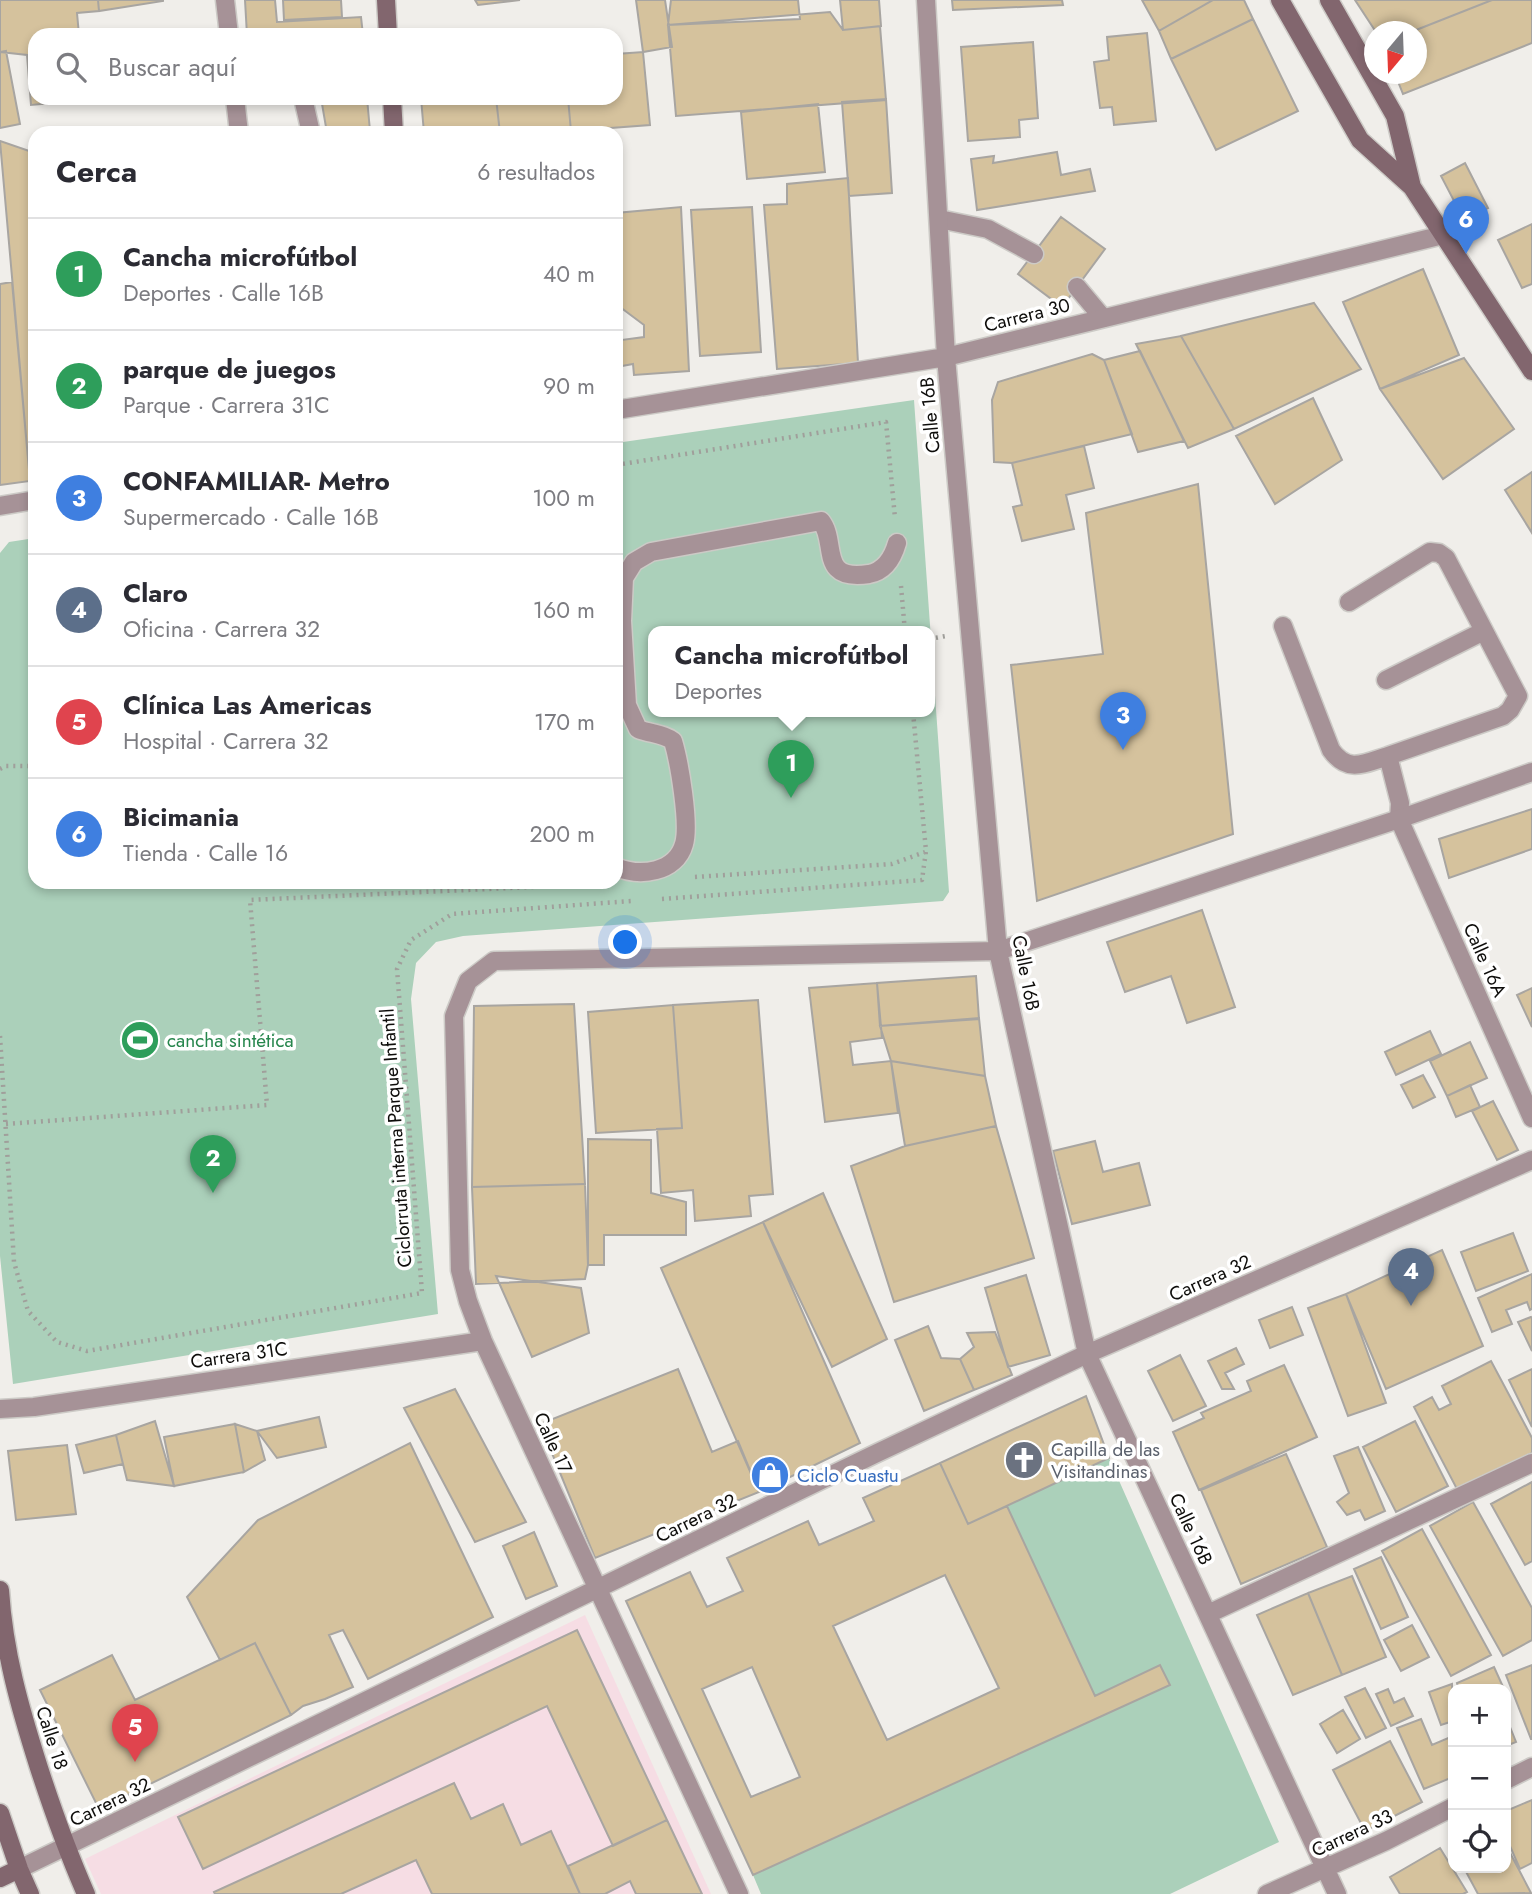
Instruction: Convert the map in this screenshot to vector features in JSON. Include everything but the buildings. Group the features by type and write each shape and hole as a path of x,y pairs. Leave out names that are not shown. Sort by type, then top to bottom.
{"street":[{"path":"225,0 228,28"},
{"path":"386,0 388,28"},
{"name":"Calle 16B","path":"926,0 946,357 998,951 1087,1354 1337,1894"},
{"path":"1280,0 1360,141 1412,187 1532,371"},
{"path":"1329,0 1395,116 1412,187"},
{"path":"236,105 238,126"},
{"path":"305,105 309,126"},
{"path":"392,105 394,126"},
{"path":"939,219 988,229 1034,254"},
{"name":"Carrera 30","path":"623,409 946,357 1443,235"},
{"path":"1077,287 1103,318"},
{"path":"0,506 28,501"},
{"path":"623,600 624,578 634,562 651,552 821,521 825,526 834,565 843,571 864,574 875,572 884,566 893,556 897,543"},
{"path":"1283,626 1331,750 1339,761 1355,766 1503,716 1510,710 1518,695 1446,558 1439,552 1430,552 1349,602"},
{"path":"1386,680 1484,631"},
{"path":"623,642 626,705 638,729 667,736 673,741 686,834 680,854 671,863 659,870 623,874"},
{"name":"Calle 16A","path":"1388,756 1400,803 1399,819 1532,1118"},
{"path":"998,951 1399,819 1532,772"},
{"name":"Calle 17","path":"739,1894 483,1340 468,1301 460,1270 454,1016 468,981 494,961 998,951"},
{"name":"Carrera 32","path":"0,1878 1087,1354 1532,1160"},
{"name":"Carrera 31C","path":"0,1409 34,1407 483,1340"},
{"path":"1208,1614 1532,1463"},
{"name":"Calle 18","path":"0,1590 2,1631 18,1703 65,1847 86,1894"},
{"path":"1511,1778 1532,1767"},
{"name":"Carrera 33","path":"1267,1894 1448,1809"},
{"path":"0,1813 30,1894"}],"path":[{"path":"623,464 886,422 904,626"},
{"path":"659,899 922,880 926,851 913,717"},
{"path":"0,769 6,766 28,766"},
{"path":"690,878 892,864 926,851"},
{"path":"6,1124 267,1105 250,900 409,889"},
{"name":"Ciclorruta interna Parque Infantil","path":"0,1036 13,1262 28,1311 57,1342 87,1351 422,1293 397,970 411,940 453,914 646,900"}],"shaded area":[{"path":"585,1615 711,1894 101,1894 85,1859"}],"green space":[{"path":"914,400 930,626 648,626 648,717 935,717 935,695 949,892 943,901 463,936 436,942 416,963 411,999 438,1314 13,1384 0,1256 0,553 9,542 28,539 28,889 623,889 623,442"},
{"path":"1109,1458 1279,1842 1170,1894 761,1894 753,1875 1169,1685 1160,1666 1095,1696 1007,1506"}],"place":[{"name":"Bicimania","path":"1466,254"},
{"name":"CONFAMILIAR- Metro","path":"1123,750"},
{"name":"Cancha microfútbol","path":"791,798"},
{"name":"cancha sintética","path":"140,1040"},
{"name":"parque de juegos","path":"213,1193"},
{"name":"Claro","path":"1411,1306"},
{"name":"Capilla de las Visitandinas","path":"1024,1460"},
{"name":"Ciclo Cuastu","path":"770,1475"},
{"name":"Clínica Las Americas","path":"135,1762"}]}
